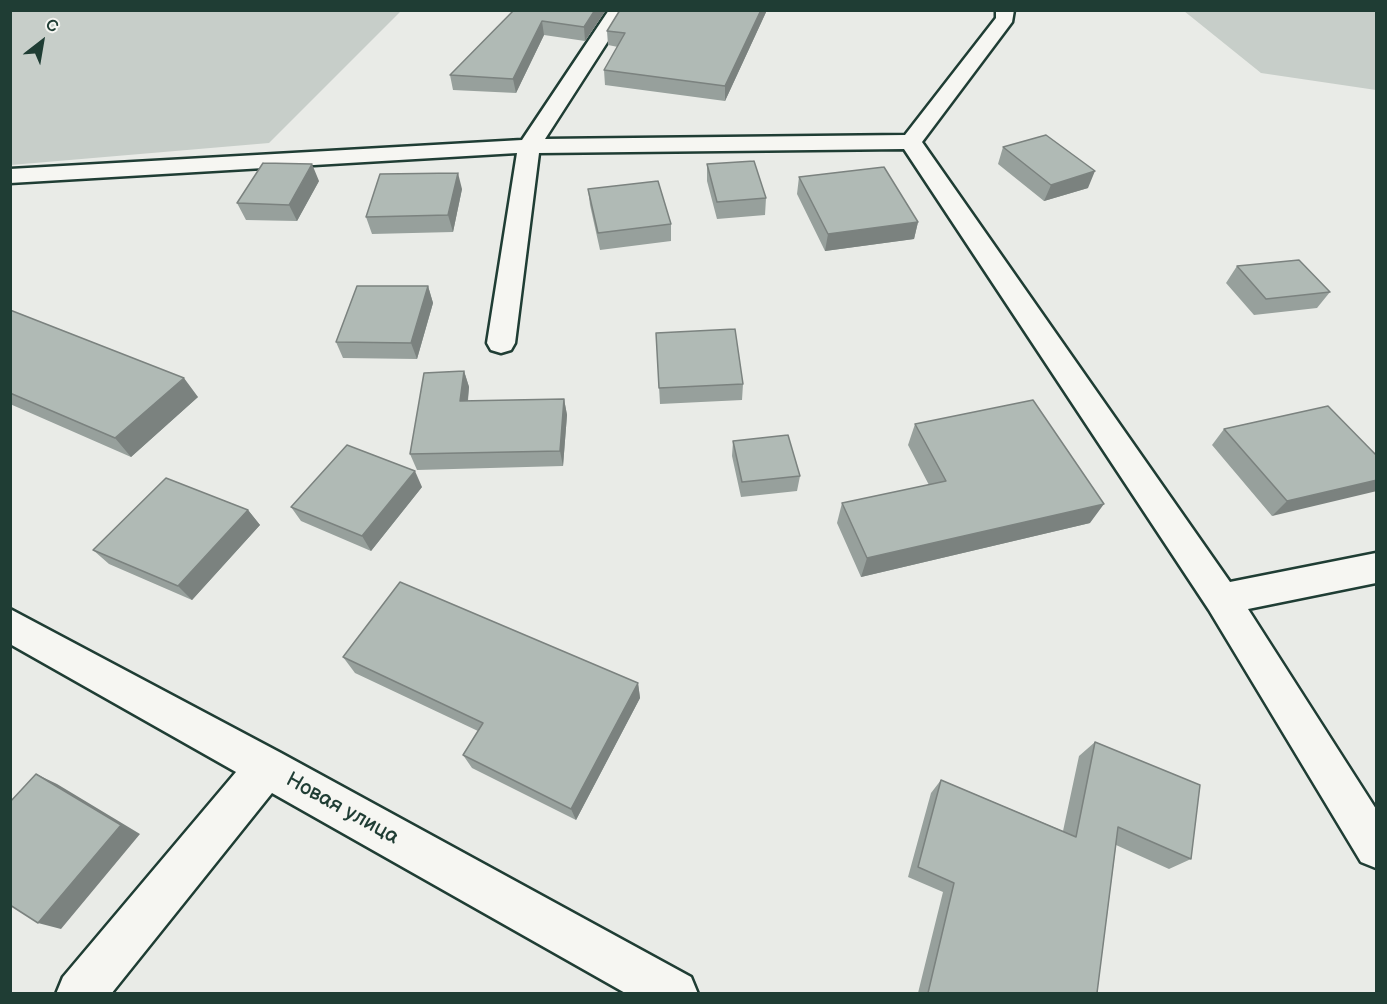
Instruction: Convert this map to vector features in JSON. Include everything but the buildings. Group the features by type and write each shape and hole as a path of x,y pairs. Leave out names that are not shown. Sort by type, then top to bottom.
{"street":[{"path":"501,343 529,146 619,10"},
{"path":"911,142 1005,18 1005,10"},
{"path":"10,176 529,146 911,142"},
{"path":"911,142 1222,600 1377,847"},
{"path":"1222,600 1377,568"},
{"name":"Новая улица","path":"10,625 674,993"},
{"path":"80,993 267,767"}],"shaded area":[{"path":"11,10 401,11 269,143 11,165"},
{"path":"1184,11 1376,11 1376,90 1261,73"}]}
